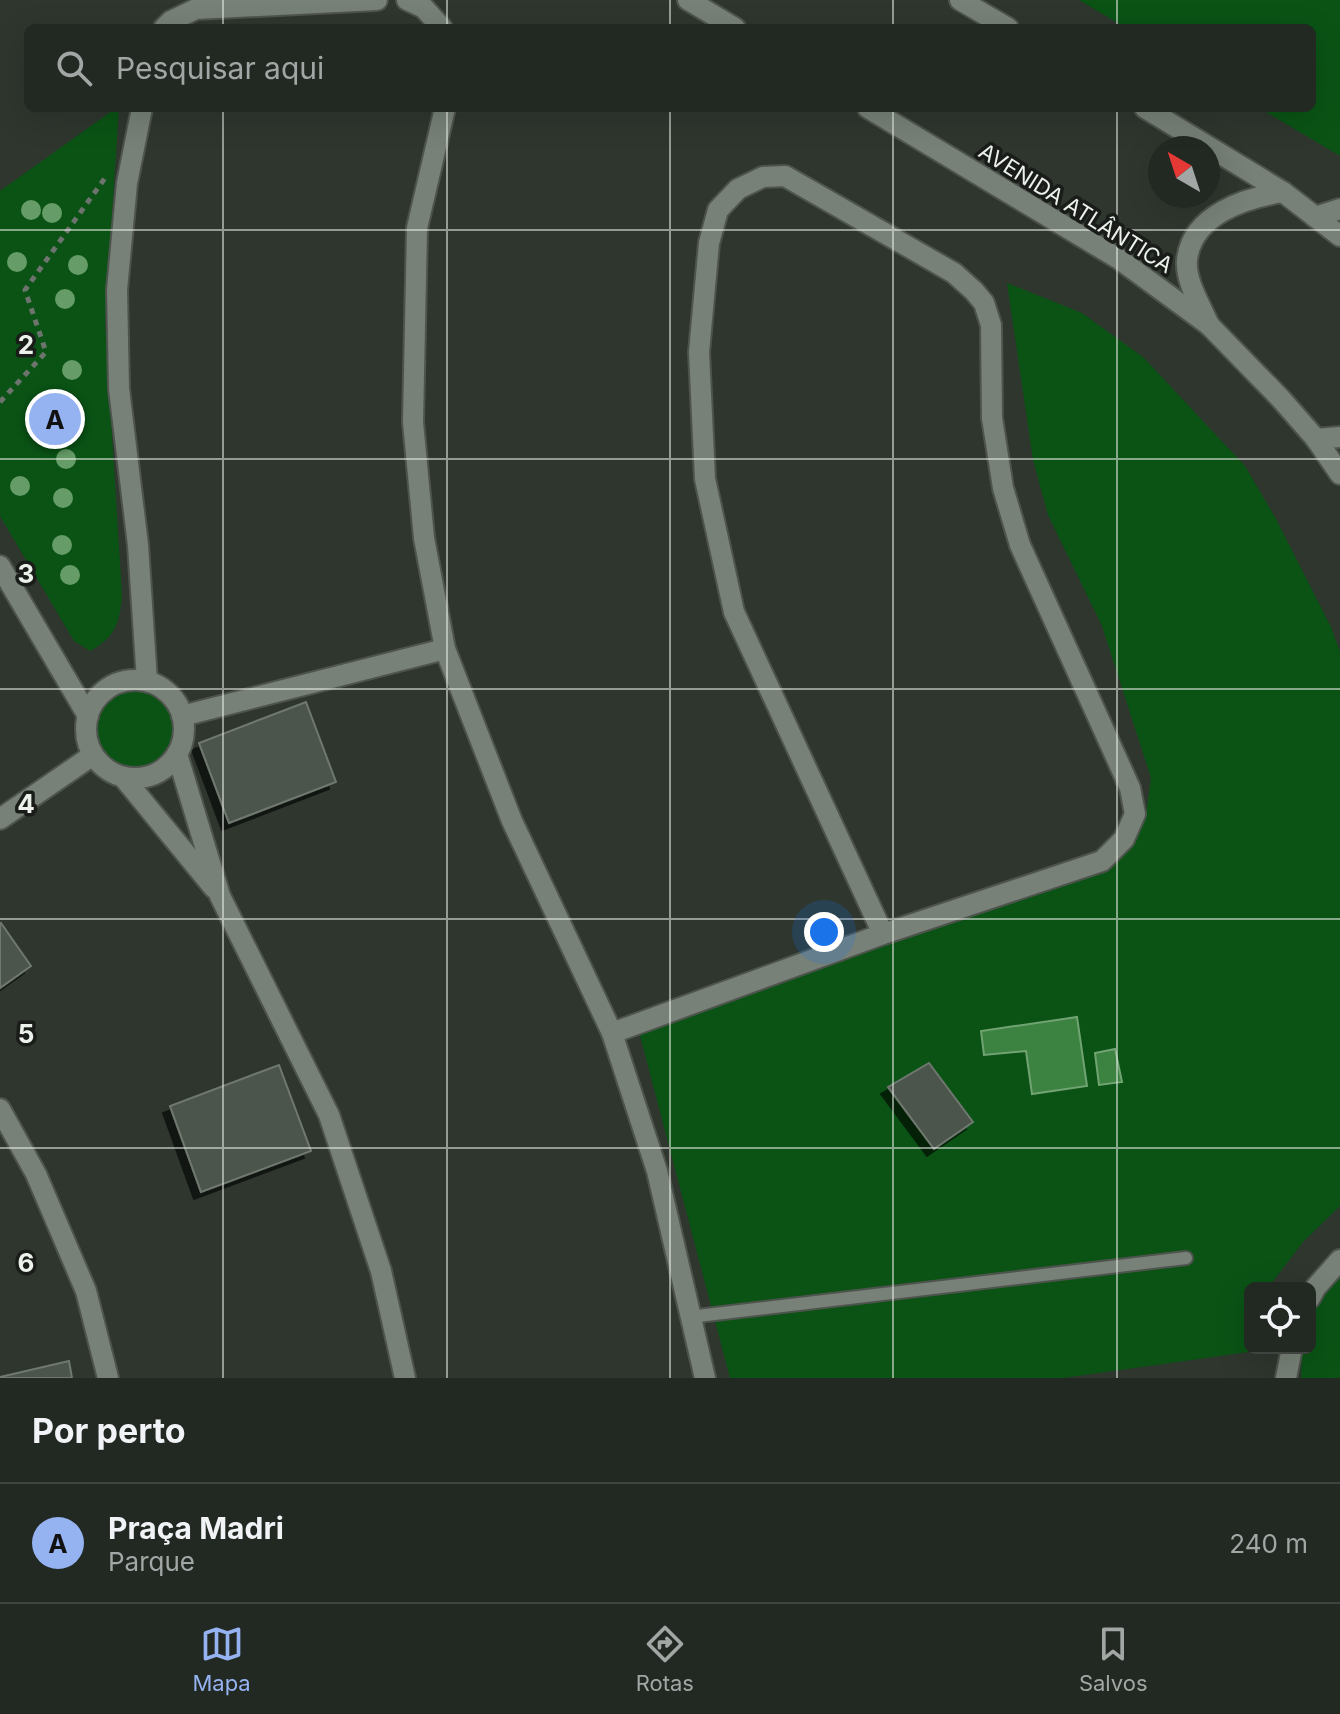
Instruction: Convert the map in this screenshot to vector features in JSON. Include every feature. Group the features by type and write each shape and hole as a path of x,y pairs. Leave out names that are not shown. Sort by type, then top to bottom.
{"street":[{"path":"168,24 196,9 377,0"},
{"path":"407,0 424,8 438,24"},
{"path":"688,0 728,24"},
{"path":"960,0 1001,24"},
{"path":"141,112 127,183 117,290 119,389 138,545 147,681"},
{"path":"444,112 417,228 413,422 424,538 445,649 512,821 612,1033 657,1171 705,1378"},
{"name":"AVENIDA ATLÂNTICA","path":"875,112 1119,259 1209,325 1316,439 1340,474"},
{"path":"1152,112 1283,192 1340,236"},
{"path":"612,1033 883,934 1102,861 1124,839 1135,814 1130,788 1020,545 1003,488 992,418 991,325 984,303 954,273 785,176 763,177 738,189 718,210 709,243 699,352 705,479 734,612 883,934"},
{"path":"1209,325 1190,281 1187,259 1199,230 1239,202 1283,192"},
{"path":"1315,217 1340,209"},
{"path":"1316,439 1340,437"},
{"path":"0,566 88,716"},
{"path":"182,716 445,649"},
{"path":"124,681 147,681 169,694 182,716 184,731 177,754 163,769 150,776 123,777 109,771 93,755 87,739 88,716 94,702 111,687 124,681"},
{"path":"177,754 220,896 329,1115 381,1271 405,1378"},
{"path":"0,819 93,755"},
{"path":"123,777 220,896"},
{"path":"0,1109 36,1174 86,1291 108,1378"},
{"path":"1316,1287 1340,1260"},
{"path":"1286,1378 1291,1354"}],"lane":[{"path":"689,1317 1186,1258"}],"path":[{"path":"0,402 46,352 25,290 112,168"}],"shaded area":[{"path":"1079,0 1340,0 1340,156 1266,112 1316,112 1316,24 1119,24"},
{"path":"110,112 119,112 105,322 122,595 120,613 111,635 90,651 74,641 0,516 0,191"},
{"path":"1007,283 1082,313 1143,357 1245,466 1275,517 1331,627 1340,652 1340,1206 1303,1242 1273,1282 1244,1282 1244,1353 1063,1378 730,1378 638,1028 1122,852 1146,815 1151,778 1102,626 1048,515 1033,460"},
{"path":"135,686 151,689 170,705 177,728 174,744 158,763 135,770 119,767 100,751 93,728 96,712 112,693"},
{"path":"1077,1017 1087,1086 1032,1094 1026,1051 984,1055 981,1031"},
{"path":"1115,1049 1122,1082 1099,1085 1095,1053"},
{"path":"1340,1261 1340,1378 1301,1378 1302,1354 1316,1354 1316,1298"}],"building":[{"path":"306,702 336,782 229,823 199,743"},
{"path":"0,924 31,966 0,988"},
{"path":"929,1063 973,1122 934,1149 888,1087"},
{"path":"279,1065 311,1151 201,1192 170,1106"},
{"path":"69,1361 72,1378 0,1378 0,1377"}],"place":[{"name":"Praça Madri","path":"55,419"}]}
